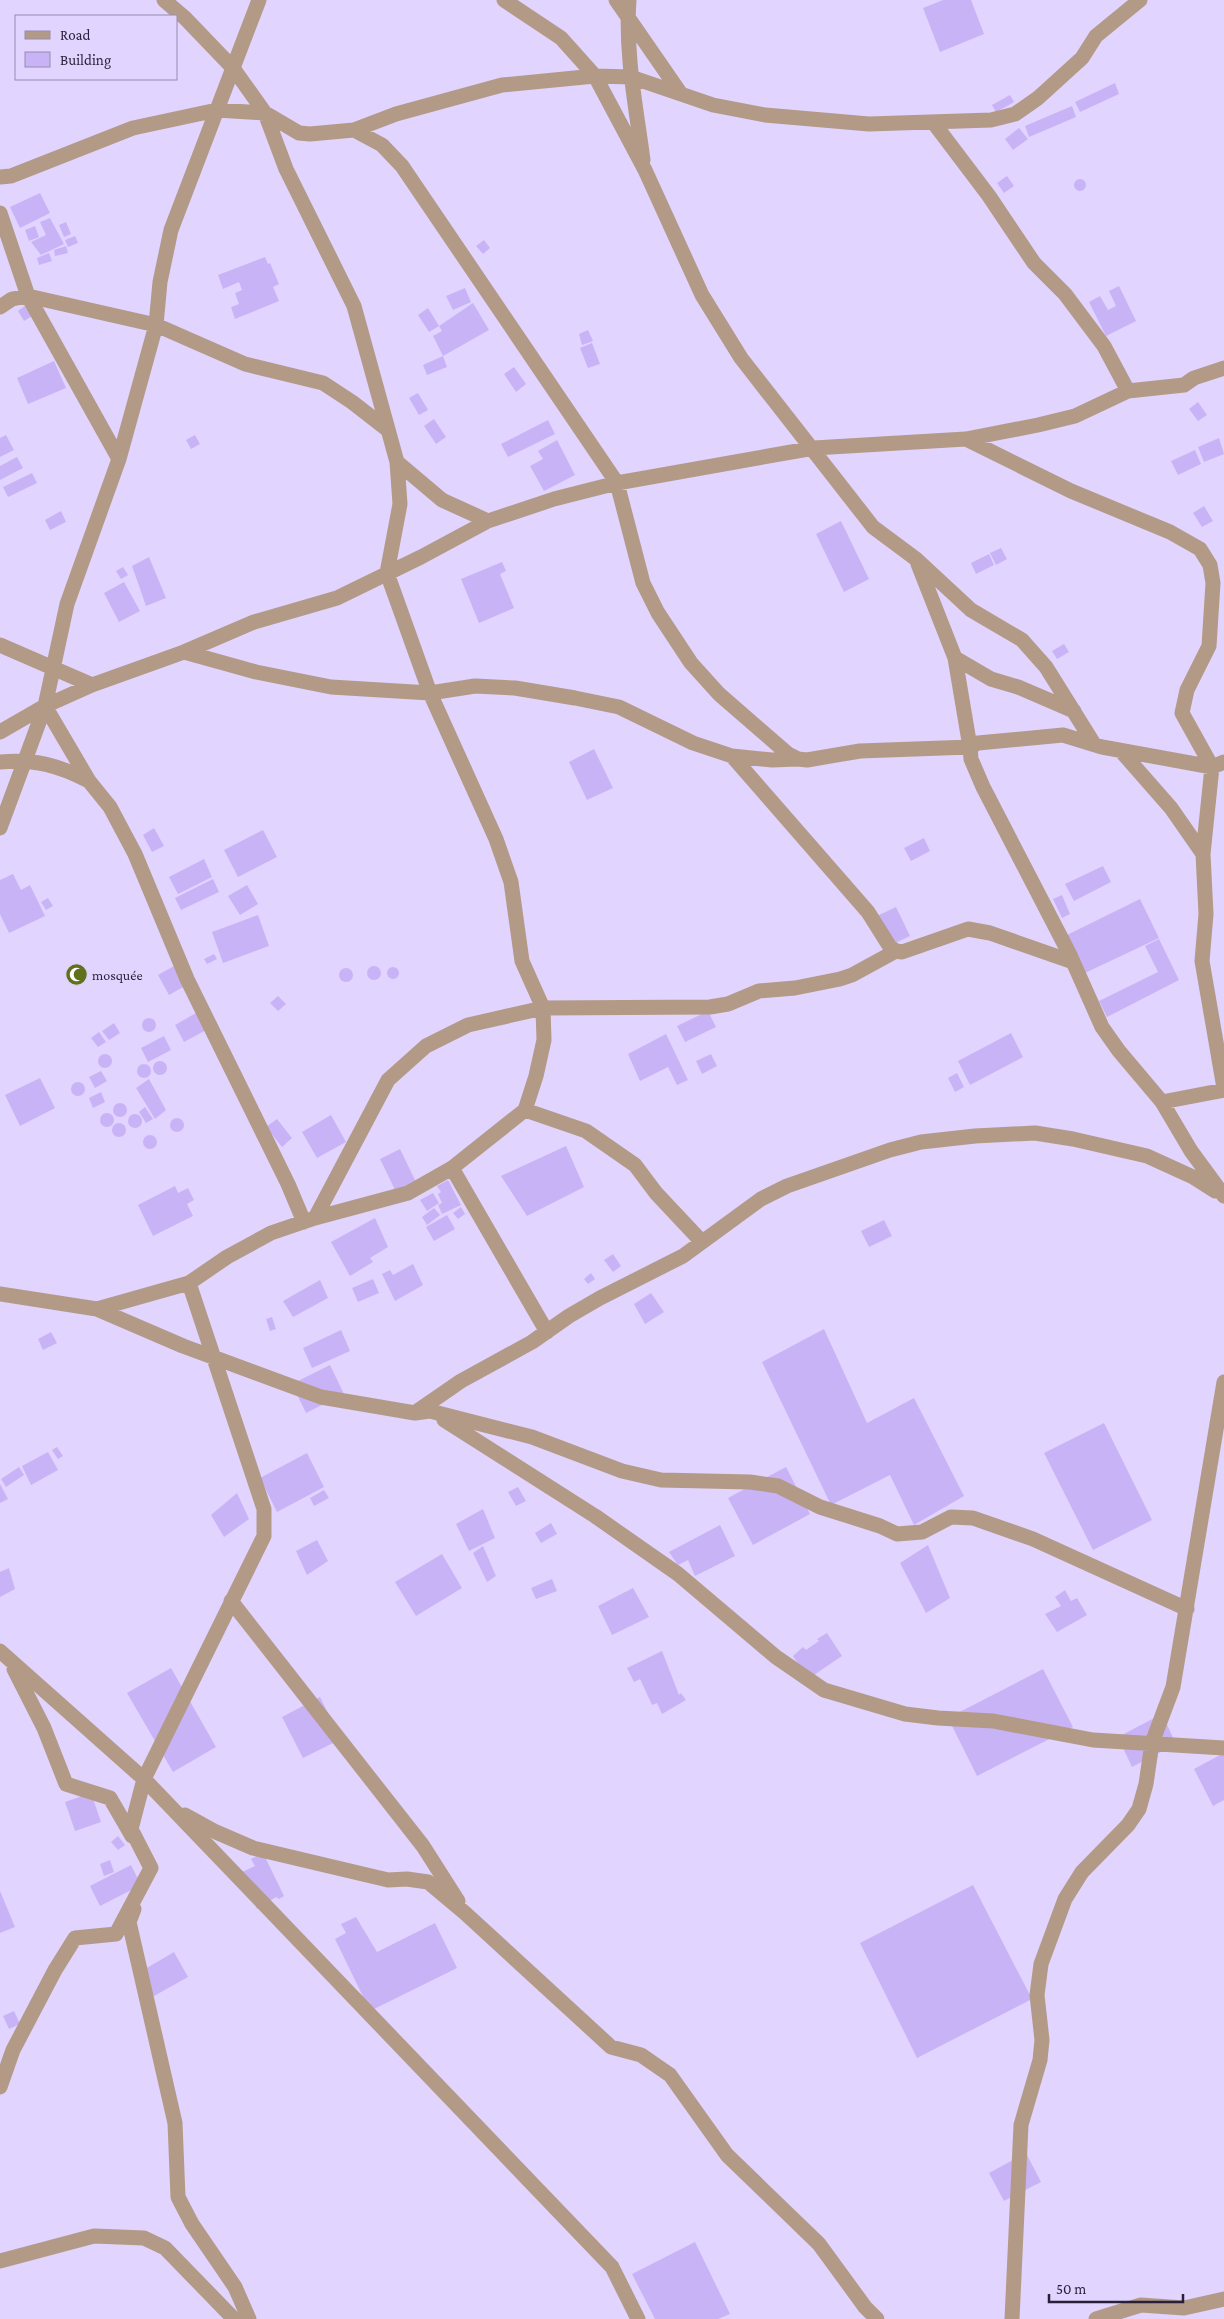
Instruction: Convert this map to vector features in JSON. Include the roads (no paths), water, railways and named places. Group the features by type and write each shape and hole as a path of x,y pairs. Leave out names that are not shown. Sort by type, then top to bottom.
{"street":[{"path":"98,1309 189,1283 227,1257 271,1233 309,1220 408,1193 452,1168 525,1110 536,1076 544,1040 542,1008 522,961 511,882 496,839 430,693 387,573 400,504 397,462 354,306 333,260 298,194 265,113 233,68 185,18 164,0"},
{"path":"0,828 45,706 67,604 119,459 156,325 160,282 171,230 259,0"},
{"path":"504,0 561,38 595,76 645,170 702,295 736,350 873,526 916,559 971,610 1022,640 1046,667 1094,744"},
{"path":"616,0 682,94"},
{"path":"630,0 628,18 631,77 645,170"},
{"path":"0,177 11,176 133,128 217,110 265,113 298,133 310,134 354,130 405,111 502,85 595,76 631,77 713,105 765,115 869,124 991,120 1015,114 1058,82 1082,58 1096,36 1140,0"},
{"path":"933,122 989,196 1034,263 1065,294 1104,346 1128,391"},
{"path":"354,130 382,146 402,166 617,483 643,583 658,613 691,663 719,694 788,754 798,759"},
{"path":"0,213 28,296 119,459"},
{"path":"0,307 12,299 28,296 156,325 245,364 322,383 352,402 388,430"},
{"path":"0,732 45,706 92,684 184,652 254,622 337,598 488,521 554,499 617,483 814,448 966,439 1075,416 1128,391 1184,385 1194,378 1224,368"},
{"path":"966,439 1071,491 1170,532 1200,549 1210,565 1213,583 1210,646 1187,690 1182,713 1218,765 1203,854 1206,914 1202,961 1224,1089 1162,1102"},
{"path":"397,462 442,500 488,521"},
{"path":"916,559 954,658 971,759 983,787 1073,962 1102,1027 1162,1102 1191,1151 1224,1197"},
{"path":"0,645 92,684"},
{"path":"184,652 256,672 331,686 430,693 474,686 515,688 619,707 693,743 732,756 772,760 807,760 860,751 970,747 978,743 1063,735 1121,751 1218,765"},
{"path":"954,658 991,679 1018,687 1074,711"},
{"path":"45,706 89,780 110,807 135,854 187,979 309,1220"},
{"path":"1121,751 1171,808 1203,854"},
{"path":"732,756 868,912 890,947 896,951 902,952 968,929 990,933 1073,962"},
{"path":"0,762 25,760 67,770 89,780"},
{"path":"309,1220 388,1080 426,1046 468,1025 542,1008 710,1007 728,1004 759,991 795,988 840,979 852,975 896,951"},
{"path":"525,1110 586,1131 635,1165 656,1193 702,1242"},
{"path":"414,1413 461,1381 532,1342 600,1298 683,1256 761,1199 787,1186 890,1150 922,1142 975,1136 1035,1133 1073,1139 1147,1156 1193,1177 1224,1197"},
{"path":"452,1168 547,1332"},
{"path":"189,1283 216,1358 264,1509 264,1536 144,1779 131,1829 151,1868 129,1922 175,2123 178,2197 192,2224 235,2287 249,2319"},
{"path":"0,1294 98,1309 216,1358 321,1398 414,1413 430,1411 532,1437 622,1471 661,1480 750,1482 778,1486 820,1507 880,1526 898,1534 922,1532 951,1518 973,1518 1033,1539 1187,1609"},
{"path":"1012,2319 1021,2125 1040,2060 1041,2050 1037,1995 1041,1964 1065,1899 1082,1872 1128,1825 1139,1809 1146,1784 1152,1743 1173,1687 1224,1382"},
{"path":"430,1411 595,1516 678,1574 776,1657 824,1690 905,1714 993,1721 1093,1740 1224,1748"},
{"path":"231,1602 423,1846 465,1913"},
{"path":"5,1656 144,1779 612,2267 638,2319"},
{"path":"5,1656 44,1728 66,1784 110,1798 151,1868"},
{"path":"171,1808 216,1832 254,1848 388,1880 407,1879 428,1882 465,1913 611,2047 640,2055 670,2075 727,2154 819,2244 865,2307 877,2319"},
{"path":"0,2087 13,2050 55,1970 75,1938 116,1934 151,1868"},
{"path":"0,2261 94,2236 144,2238 165,2248 234,2319"},
{"path":"1096,2319 1141,2305 1184,2308 1224,2299"}],"place":[{"name":"mosquée","path":"76,975"}]}
